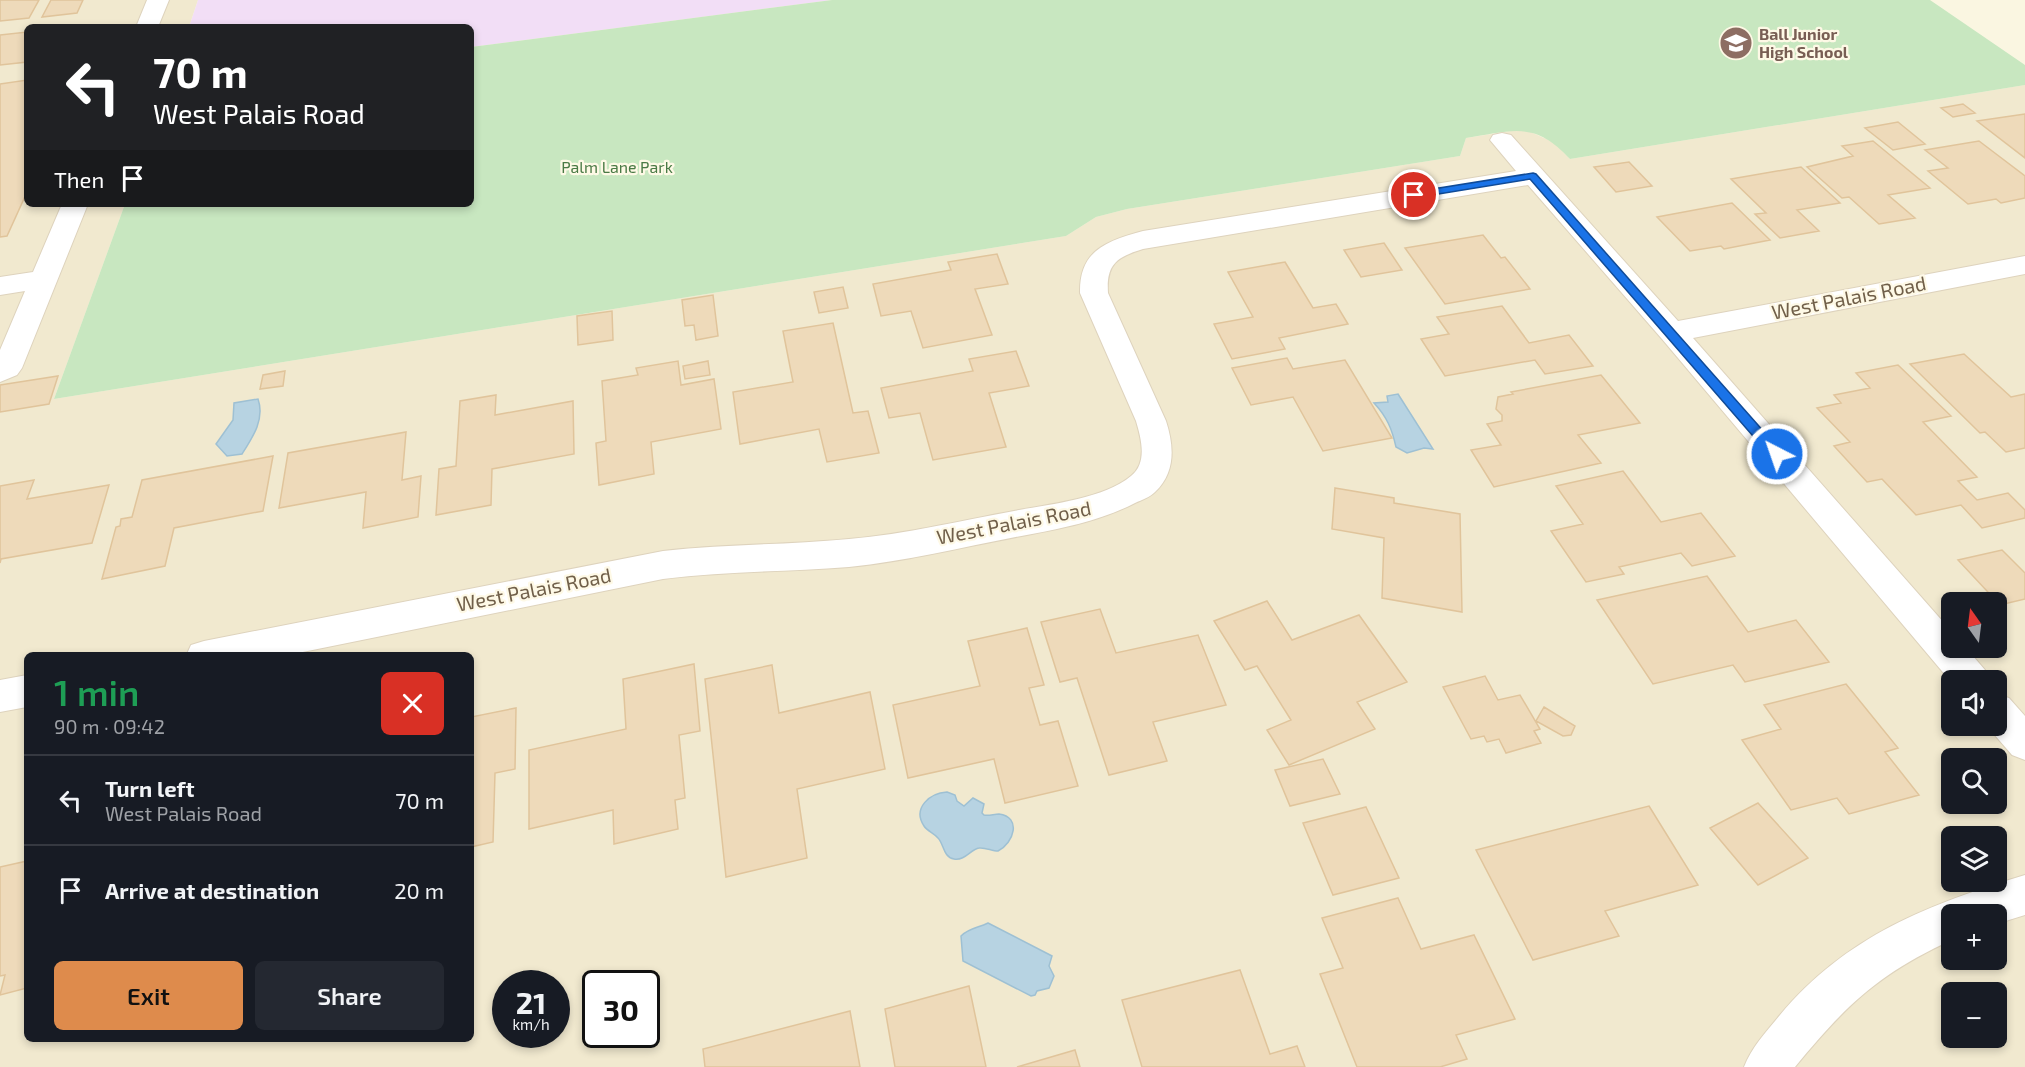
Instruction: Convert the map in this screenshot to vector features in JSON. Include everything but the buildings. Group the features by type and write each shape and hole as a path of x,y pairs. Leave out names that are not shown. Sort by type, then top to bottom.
{"street":[{"path":"148,24 158,0"},
{"path":"1502,140 1672,332 1963,670"},
{"name":"West Palais Road","path":"224,652 617,573 705,560 830,554 892,547 1103,505 1143,485 1153,472 1158,458 1157,440 1151,421 1094,293 1093,276 1096,268 1111,251 1143,240 1533,176"},
{"path":"0,372 7,368 74,207"},
{"name":"West Palais Road","path":"1672,332 2025,265"},
{"path":"0,286 45,279"},
{"path":"0,696 24,692"},
{"path":"2007,723 2025,743"},
{"path":"1994,904 2025,894"},
{"path":"1766,1067 1832,991 1874,958 1919,932 1941,923"}],"shaded area":[{"path":"0,0 198,0 190,24 24,24 24,207 124,207 54,399 1066,236 1096,217 1127,209 1460,156 1466,138 1524,129 1555,143 1570,159 2025,85 2025,1067 0,1067"},
{"path":"198,0 832,0 474,47 474,24 190,24"}],"green space":[{"name":"Palm Lane Park","path":"832,0 1930,0 2025,65 2025,85 1570,159 1545,138 1534,133 1510,131 1497,133 1466,138 1460,156 1127,209 1096,217 1066,236 54,399 124,207 474,207 474,47"}],"water":[{"path":"1398,394 1433,449 1424,448 1407,453 1396,447 1388,424 1374,403 1388,402 1387,396"},
{"path":"258,399 260,414 254,434 242,454 227,456 216,444 233,420 234,403"},
{"path":"947,792 955,795 957,801 964,806 973,798 984,804 982,813 984,815 999,814 1011,820 1013,831 1004,847 998,851 979,848 965,857 950,858 938,838 924,826 920,813 929,798"},
{"path":"988,923 1052,956 1049,966 1054,976 1049,988 1037,991 1031,996 963,961 961,936"}],"place":[{"name":"Ball Junior High School","path":"1736,43"}],"route":[{"path":"1414,195 1533,176 1777,454"}]}
